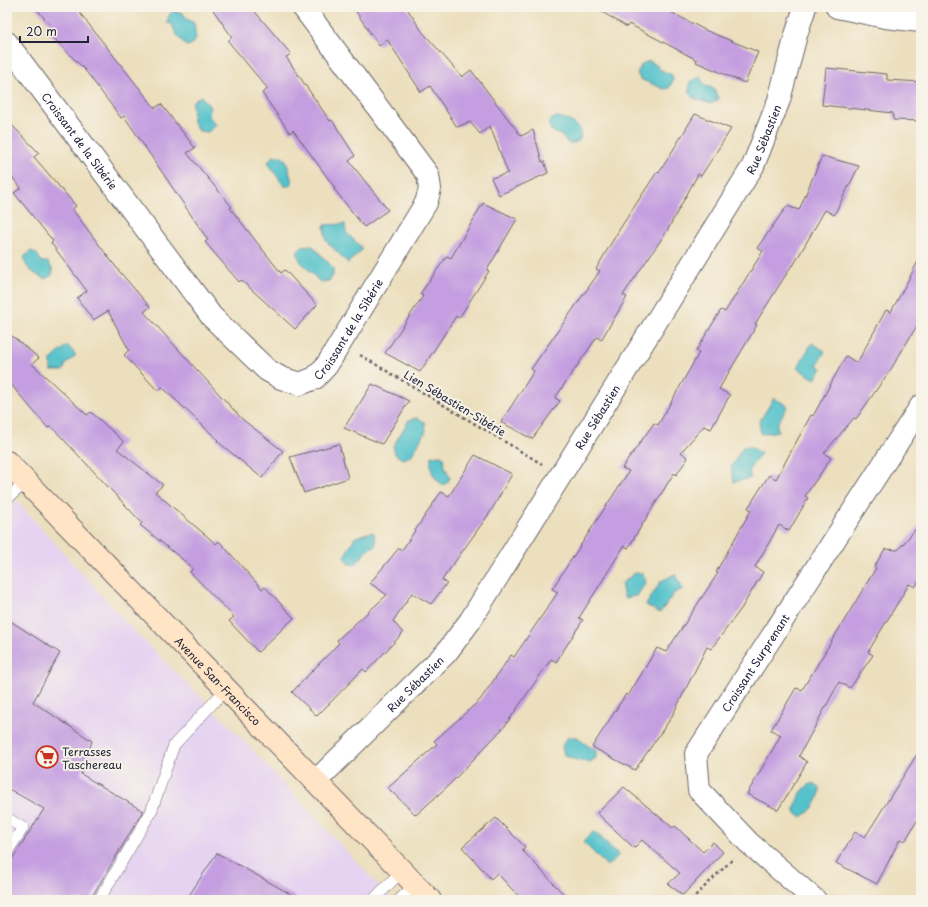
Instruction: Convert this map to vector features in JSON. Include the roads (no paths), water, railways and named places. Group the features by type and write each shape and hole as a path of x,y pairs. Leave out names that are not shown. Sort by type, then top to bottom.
{"street":[{"name":"Croissant de la Sibérie","path":"7,44 212,317 267,370 281,378 300,384 315,378 327,365 426,203 430,189 428,175 303,7"},
{"name":"Rue Sébastien","path":"316,781 446,654 470,621 562,476 753,166 779,100 796,35 806,7"},
{"path":"837,7 885,17 921,21"},
{"name":"Croissant Surprenant","path":"815,900 750,843 699,790 696,754 921,406"},
{"name":"Avenue San-Francisco","path":"7,462 416,885"}],"lane":[{"path":"7,499 26,482"},
{"path":"99,900 151,812 174,745 226,689"},
{"path":"7,818 23,828 7,852"},
{"path":"373,900 416,885"},
{"path":"399,900 416,885"}],"water":[{"path":"173,11 183,13 187,19 194,23 196,39 191,45 186,46 175,32 172,24 167,23 169,15"},
{"path":"649,61 658,66 659,69 672,75 673,80 669,88 664,89 640,79 637,73 642,64"},
{"path":"700,77 705,86 713,88 719,99 711,104 693,98 689,91 690,82"},
{"path":"201,96 210,107 209,116 216,125 208,132 199,131 193,122 192,102"},
{"path":"557,117 575,124 581,136 579,141 569,144 563,137 551,130 549,125 552,119"},
{"path":"274,156 282,156 286,160 292,182 289,186 284,186 268,163"},
{"path":"345,224 346,232 363,249 348,263 326,241 324,225"},
{"path":"312,245 333,268 333,276 329,281 320,282 300,261 297,252 302,246"},
{"path":"31,251 36,253 42,262 48,262 53,270 52,275 45,279 28,268 24,257"},
{"path":"812,343 825,351 817,365 822,368 815,379 797,368"},
{"path":"67,345 76,355 66,364 63,371 51,371 51,360"},
{"path":"774,398 788,406 777,424 778,431 761,434 759,422"},
{"path":"417,418 425,422 426,431 411,456 402,459 395,454 393,446 409,420"},
{"path":"749,446 761,453 749,470 751,478 734,482 731,467 743,447"},
{"path":"440,455 444,457 445,467 450,478 447,483 443,485 436,479 431,469 432,456"},
{"path":"371,532 374,533 376,545 367,550 358,562 355,564 349,564 344,557 355,537"},
{"path":"635,573 643,574 646,582 637,596 624,598 621,584"},
{"path":"675,574 683,589 674,593 660,613 646,605 661,581"},
{"path":"568,737 578,737 596,751 596,758 590,762 576,760 564,755 562,746"},
{"path":"812,783 820,788 819,797 812,809 801,817 795,813 797,800 805,788"},
{"path":"594,831 619,855 607,866 583,842"}],"place":[{"name":"Terrasses Taschereau","path":"47,757"}]}
